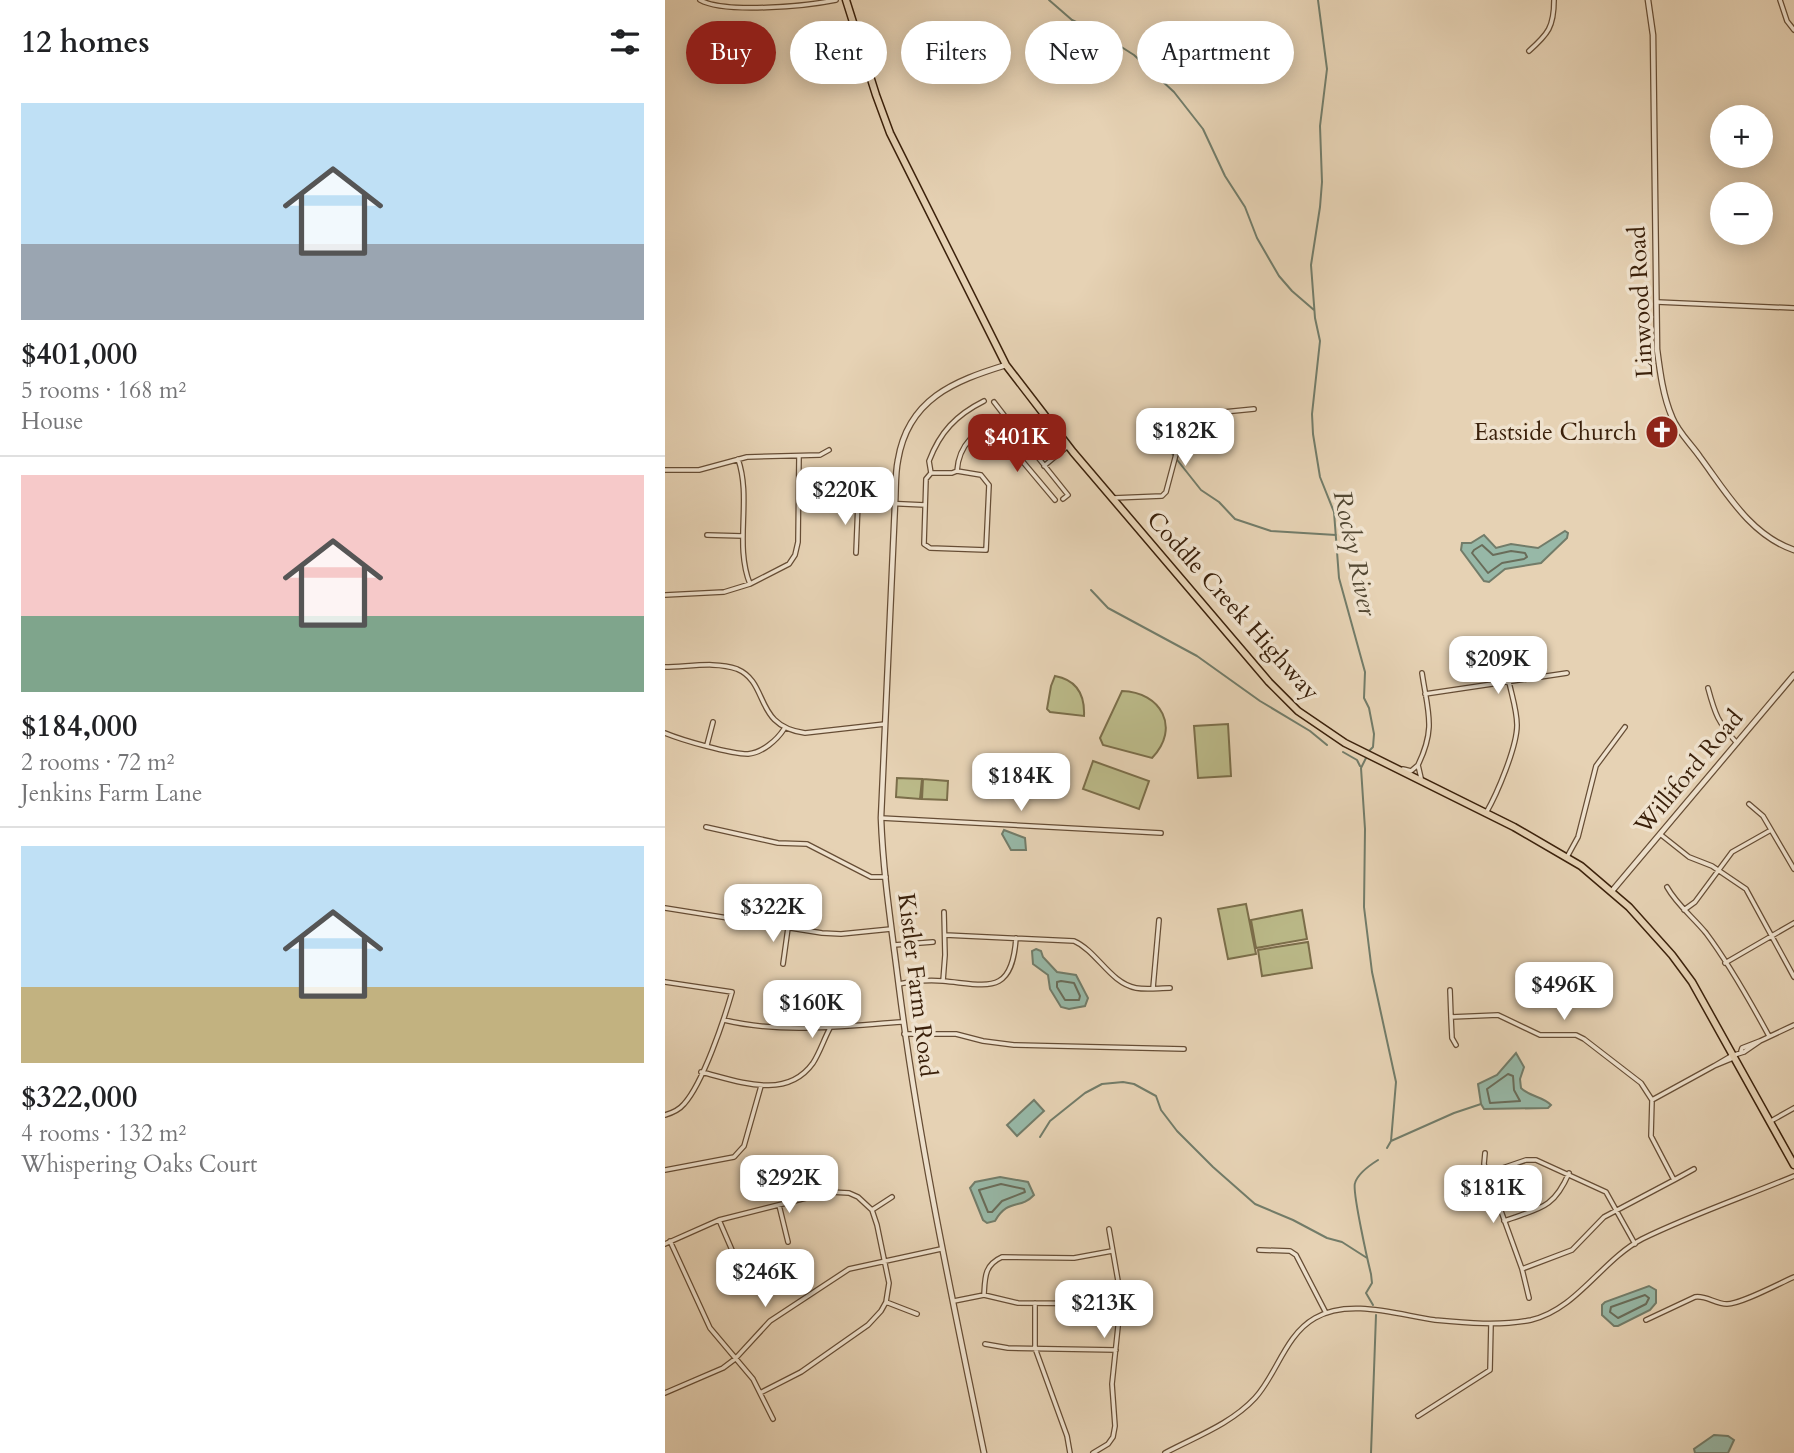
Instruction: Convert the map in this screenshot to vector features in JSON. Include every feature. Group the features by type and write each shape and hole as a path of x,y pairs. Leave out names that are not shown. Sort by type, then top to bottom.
{"main road":[{"name":"Coddle Creek Highway","path":"846,0 890,133 1006,365 1068,446 1269,682 1298,711 1345,743 1486,813 1567,857 1629,907 1672,955 1708,1007 1794,1164"}],"street":[{"path":"700,0 723,6 785,7 836,0"},
{"path":"1529,51 1547,35 1554,17 1554,0"},
{"name":"Linwood Road","path":"1648,0 1653,35 1657,349 1665,400 1673,421 1751,523 1776,543 1794,550"},
{"path":"1780,0 1787,21 1794,30"},
{"path":"1657,302 1794,308"},
{"name":"Kistler Farm Road","path":"984,1453 916,1116 891,929 881,818 897,462 901,445 916,415 934,397 954,382 1006,365"},
{"path":"931,473 957,471 981,475 989,485 986,550 927,547 923,541 926,479 931,473 929,461 945,429 968,409 984,401"},
{"path":"995,402 1068,495 1063,499"},
{"path":"1111,498 1163,496 1183,428 1193,415 1254,409"},
{"path":"957,471 958,458 964,445 1004,415"},
{"path":"1044,466 1068,446"},
{"path":"1028,447 1018,456 1055,500"},
{"path":"665,470 699,470 738,459 820,455 829,450"},
{"path":"665,595 724,592 750,584 789,564 795,555 798,542 799,456"},
{"path":"738,459 744,486 744,565 750,584"},
{"path":"856,553 858,502"},
{"path":"799,506 858,502 925,505"},
{"path":"707,535 743,536"},
{"path":"665,667 726,666 738,669 753,682 774,721 784,729 805,733 885,723"},
{"path":"1425,694 1567,673"},
{"path":"1395,768 1411,771 1418,765 1430,736 1422,674"},
{"name":"Williford Road","path":"1612,891 1794,675"},
{"path":"1486,813 1495,797 1515,738 1517,725 1509,681"},
{"path":"1708,688 1715,716 1737,743"},
{"path":"707,745 713,722"},
{"path":"1567,857 1578,837 1595,766 1625,727"},
{"path":"665,733 747,754 771,743 784,729"},
{"path":"1418,765 1424,783"},
{"path":"1749,804 1756,808 1772,830 1794,869"},
{"path":"881,818 1161,833"},
{"path":"706,827 778,843 807,844 871,877 886,877"},
{"path":"1685,910 1695,902 1732,852 1772,830"},
{"path":"1660,834 1689,857 1718,870 1746,889 1794,976"},
{"path":"1667,887 1674,899 1705,933 1769,1036"},
{"path":"665,908 841,934 891,929"},
{"path":"943,981 944,912"},
{"path":"1153,988 1159,920"},
{"path":"1725,963 1794,923"},
{"path":"783,964 788,928"},
{"path":"945,935 1074,941 1090,951 1122,982 1137,988 1170,988"},
{"path":"899,984 943,981 984,986 999,981 1006,975 1014,960 1016,938"},
{"path":"894,945 933,942"},
{"path":"665,982 731,992 724,1020 702,1072 685,1103 665,1115"},
{"path":"1450,990 1452,1038 1456,1045"},
{"path":"1451,1017 1498,1015 1540,1035 1576,1035 1584,1038 1641,1083 1652,1100 1651,1136 1674,1180"},
{"path":"724,1020 769,1028 830,1027 902,1021"},
{"path":"1652,1100 1794,1025"},
{"path":"702,1072 761,1086 785,1083 806,1070 814,1061 830,1027"},
{"path":"904,1034 956,1034 1014,1045 1184,1049"},
{"path":"665,1170 734,1157 744,1146 761,1086"},
{"path":"1771,1121 1794,1108"},
{"path":"1485,1153 1484,1164 1522,1269 1529,1298"},
{"path":"1487,1173 1531,1159 1543,1161 1569,1173 1606,1192 1635,1244"},
{"path":"1522,1269 1572,1250 1596,1224 1617,1210 1694,1169"},
{"path":"1504,1221 1549,1205 1558,1195 1569,1173"},
{"path":"1165,1453 1209,1431 1247,1406 1257,1396 1302,1327 1326,1313 1337,1310 1366,1310 1435,1320 1491,1324 1522,1321 1545,1315 1577,1293 1635,1244 1794,1176"},
{"path":"665,1244 719,1220 839,1191 858,1197 872,1210 889,1283 886,1302 868,1325 801,1372 760,1393"},
{"path":"872,1210 892,1197"},
{"path":"779,1205 788,1242"},
{"path":"719,1220 741,1271"},
{"path":"1093,1453 1108,1444 1113,1437 1115,1426 1112,1384 1120,1287 1109,1229"},
{"path":"670,1241 710,1328 753,1379 773,1419"},
{"path":"665,1394 716,1372 735,1359 770,1321 842,1273 941,1249"},
{"path":"1259,1250 1290,1251 1296,1255 1326,1313"},
{"path":"984,1295 986,1271 995,1260 1002,1257 1074,1258 1112,1251"},
{"path":"1646,1320 1695,1297 1702,1296 1717,1303 1730,1304 1750,1298 1794,1277"},
{"path":"954,1301 984,1295 1009,1302 1141,1304"},
{"path":"886,1302 918,1314"},
{"path":"1035,1303 1035,1348 1067,1436 1070,1453"},
{"path":"1418,1416 1490,1370 1491,1324"},
{"path":"985,1344 1000,1347 1116,1350"}],"shaded area":[{"path":"1055,676 1069,681 1078,690 1083,701 1084,716 1050,712 1047,709"},
{"path":"1122,691 1147,698 1163,714 1165,735 1161,747 1152,758 1103,745 1100,738"},
{"path":"1228,724 1231,776 1198,778 1194,726"},
{"path":"1093,761 1149,781 1139,809 1083,789"},
{"path":"897,778 922,779 920,799 896,797"},
{"path":"923,779 948,781 947,800 922,799"},
{"path":"1246,904 1256,954 1228,959 1218,909"},
{"path":"1302,910 1307,939 1256,948 1251,920"},
{"path":"1308,942 1312,968 1262,976 1258,950"}],"water":[{"path":"1565,531 1568,533 1567,538 1541,563 1505,569 1489,582 1484,581 1461,550 1462,543 1471,543 1484,535 1496,548 1511,544 1538,548"},
{"path":"1004,830 1025,838 1026,850 1011,850 1002,834"},
{"path":"1032,951 1041,951 1057,972 1076,975 1088,998 1085,1006 1069,1009 1061,1007 1050,989 1048,975 1033,964"},
{"path":"1516,1053 1524,1067 1520,1079 1521,1088 1551,1105 1548,1108 1484,1109 1478,1084 1497,1075"},
{"path":"1034,1100 1044,1111 1017,1136 1007,1125"},
{"path":"1000,1177 1028,1182 1034,1195 1005,1209 995,1221 987,1223 983,1220 970,1188 975,1182"},
{"path":"1649,1286 1656,1290 1656,1303 1650,1310 1618,1326 1614,1326 1602,1315 1602,1305 1605,1302"},
{"path":"1714,1435 1728,1436 1734,1440 1728,1453 1695,1453 1694,1449"}],"waterway":[{"path":"1049,0 1072,20 1134,55 1174,92 1203,129 1279,276 1314,310"},
{"name":"Rocky River","path":"1318,0 1327,69 1320,126 1320,207 1311,265 1315,318 1320,341 1312,414 1313,434 1320,477 1334,512 1339,578 1365,672 1364,698 1369,708 1374,734 1373,747 1369,751"},
{"path":"1159,437 1201,490 1219,502 1235,519 1271,531 1336,535"},
{"path":"1091,590 1108,608 1197,656 1327,745"},
{"path":"1343,752 1357,760 1360,766"},
{"name":"Rocky River","path":"1367,756 1361,768 1365,829 1364,907 1372,972 1396,1082 1391,1141 1387,1148"},
{"path":"1040,1137 1050,1121 1085,1093 1102,1084 1134,1084 1156,1096 1161,1110 1177,1131 1255,1204 1327,1238 1342,1242 1367,1258"},
{"path":"1391,1141 1481,1104"},
{"name":"Rocky River","path":"1373,1305 1366,1293 1372,1283 1355,1183 1359,1176 1378,1160"},
{"name":"Rocky River","path":"1371,1453 1376,1315"}],"place":[{"name":"Eastside Church","path":"1662,432"}]}
